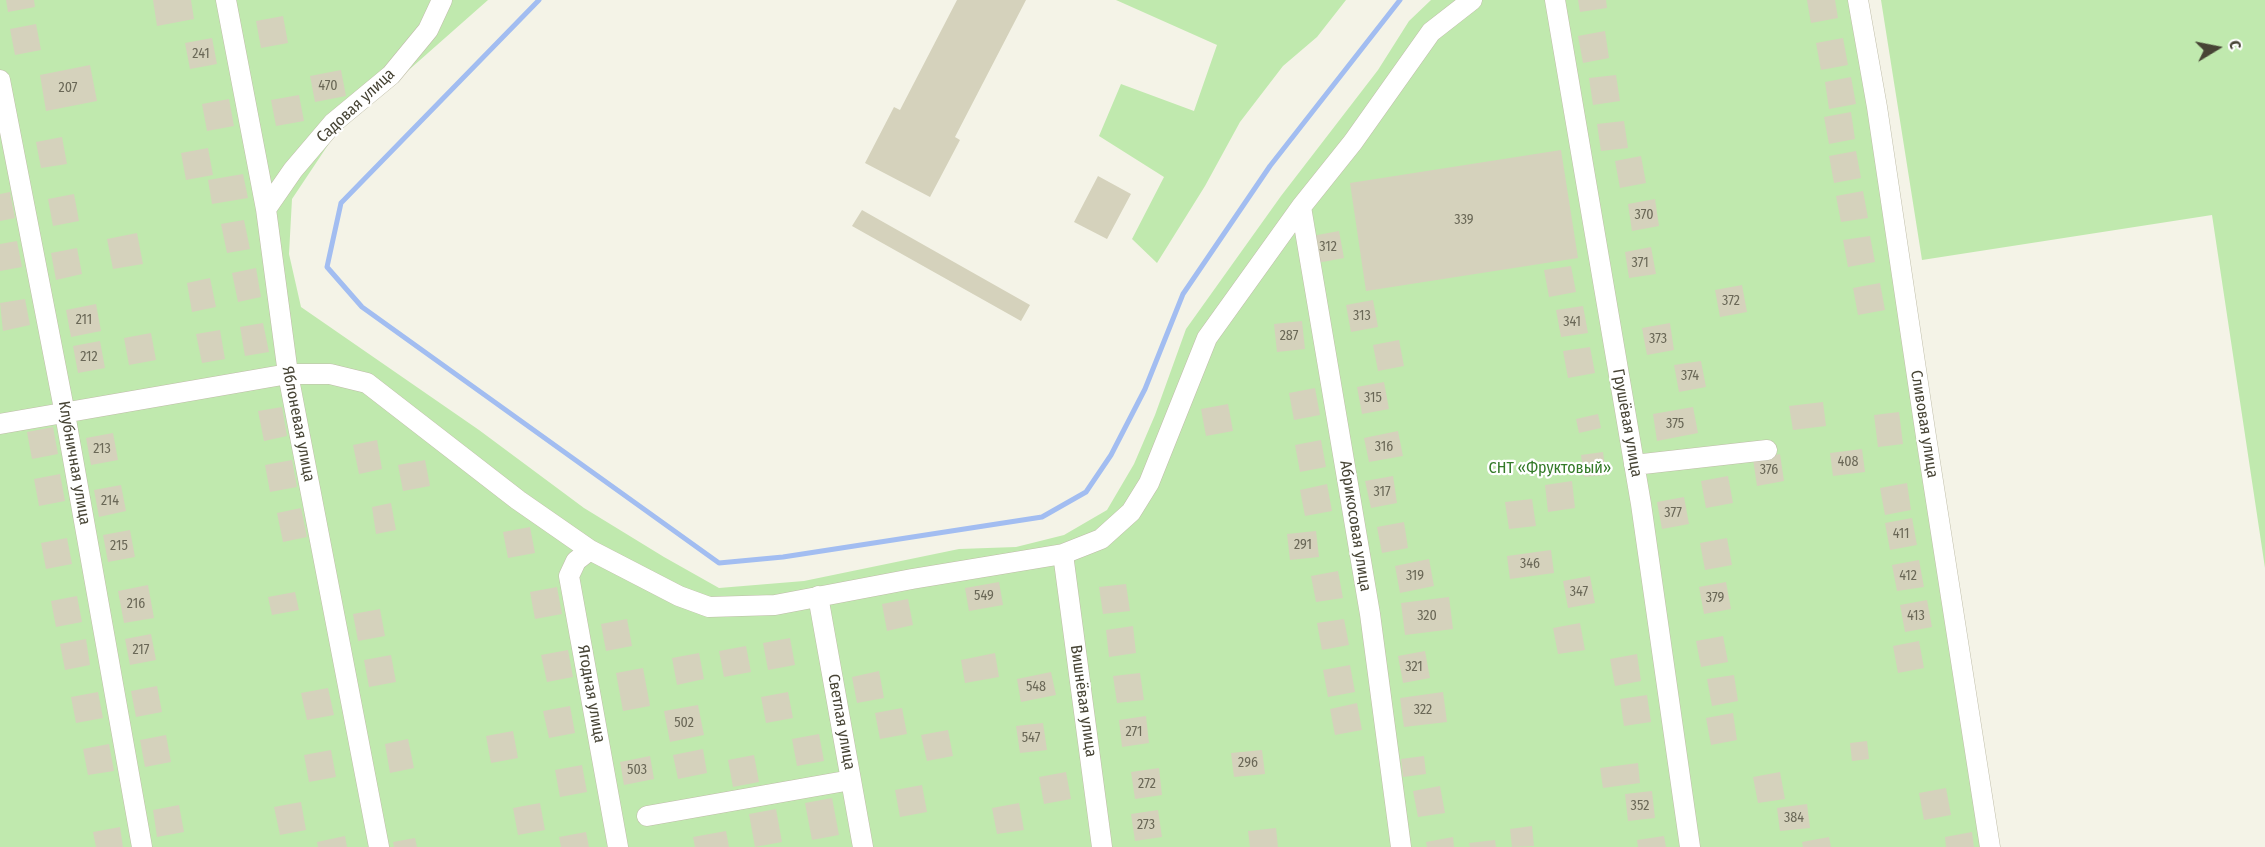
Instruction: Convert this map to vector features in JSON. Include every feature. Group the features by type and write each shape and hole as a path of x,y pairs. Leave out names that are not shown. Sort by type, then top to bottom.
{"street":[{"name":"Яблоневая улица","path":"226,0 266,209 288,374 379,847"},
{"name":"Садовая улица","path":"266,209 293,170 333,123 391,75 428,30 442,0"},
{"path":"0,424 288,374 330,374 367,383 518,500 590,550 679,596 709,607 775,605 1063,554 1101,539 1131,512 1149,483 1207,338 1431,32 1472,0"},
{"name":"Грушёвая улица","path":"1555,0 1634,465 1690,847"},
{"name":"Сливовая улица","path":"1858,0 1877,107 1990,847"},
{"name":"Клубничная улица","path":"0,80 65,414 142,847"},
{"name":"Абрикосовая улица","path":"1301,207 1370,614 1401,847"},
{"path":"1634,465 1767,450"},
{"name":"Ягодная улица","path":"590,550 576,561 569,576 618,847"},
{"name":"Вишнёвая улица","path":"1063,554 1102,847"},
{"name":"Светлая улица","path":"818,596 863,847"},
{"path":"647,816 851,780"}],"green space":[{"name":"СНТ «Фруктовый»","path":"0,0 488,0 334,136 292,199 289,254 301,307 479,430 584,508 719,588 804,581 959,549 1016,547 1064,535 1107,510 1134,464 1155,415 1186,329 1281,196 1378,70 1409,21 1431,0 1868,0 1995,847 0,847"},
{"path":"1116,0 1346,0 1317,37 1283,66 1240,122 1205,186 1157,263 1132,239 1164,177 1099,136 1121,84 1194,111 1217,45"},
{"path":"1881,0 2265,0 2265,568 2212,215 1922,260"}],"building":[{"path":"6,0 34,0 35,7 8,12"},
{"path":"153,0 191,0 194,19 157,26"},
{"path":"957,0 1026,0 955,137 960,140 930,197 865,163 894,107 900,110"},
{"path":"1578,0 1606,0 1607,8 1580,12"},
{"path":"1807,0 1835,0 1838,18 1811,23"},
{"path":"283,16 288,43 261,48 256,21"},
{"path":"36,24 41,50 15,55 10,29"},
{"path":"1605,31 1609,58 1583,63 1578,36"},
{"path":"212,38 217,64 190,69 185,43"},
{"path":"1843,38 1848,65 1821,70 1816,43"},
{"path":"90,65 97,101 46,111 40,75"},
{"path":"341,70 346,96 315,102 310,76"},
{"path":"1616,75 1620,101 1593,105 1589,78"},
{"path":"1851,77 1856,104 1829,109 1825,82"},
{"path":"299,95 304,121 276,126 271,100"},
{"path":"229,99 234,126 207,131 202,104"},
{"path":"1851,112 1855,139 1829,144 1824,117"},
{"path":"1624,121 1628,148 1601,151 1597,124"},
{"path":"62,137 67,164 41,168 36,142"},
{"path":"208,148 213,175 186,180 181,153"},
{"path":"1561,150 1578,258 1366,291 1350,183"},
{"path":"1856,151 1861,178 1834,183 1829,156"},
{"path":"1641,156 1646,183 1620,188 1615,161"},
{"path":"243,174 248,198 212,204 208,180"},
{"path":"1098,176 1131,194 1107,239 1074,222"},
{"path":"1863,191 1868,218 1841,222 1836,196"},
{"path":"10,192 15,218 0,221 0,194"},
{"path":"74,194 79,221 53,226 48,199"},
{"path":"1655,199 1659,226 1632,231 1628,204"},
{"path":"862,210 1030,305 1021,321 852,226"},
{"path":"244,220 250,249 227,253 221,224"},
{"path":"1339,231 1344,258 1317,263 1312,236"},
{"path":"137,233 143,264 113,269 107,239"},
{"path":"1870,236 1875,262 1848,267 1843,240"},
{"path":"17,241 22,267 0,271 0,244"},
{"path":"1651,247 1656,274 1629,278 1625,252"},
{"path":"77,248 82,274 56,280 51,253"},
{"path":"1571,266 1576,292 1549,297 1544,270"},
{"path":"256,268 261,297 238,302 232,273"},
{"path":"210,278 216,307 192,312 187,283"},
{"path":"1880,283 1885,310 1858,315 1853,288"},
{"path":"1742,285 1747,312 1720,317 1715,290"},
{"path":"25,299 30,325 3,331 0,303"},
{"path":"1373,300 1378,327 1351,332 1346,305"},
{"path":"96,304 101,331 71,337 66,310"},
{"path":"1583,306 1588,333 1561,337 1556,310"},
{"path":"1302,321 1305,349 1277,352 1274,324"},
{"path":"263,323 269,352 245,356 240,327"},
{"path":"1670,323 1674,350 1647,355 1642,328"},
{"path":"220,330 225,359 202,363 196,334"},
{"path":"151,333 156,360 129,365 124,338"},
{"path":"1399,340 1404,366 1378,371 1373,345"},
{"path":"100,341 105,368 78,373 73,346"},
{"path":"1590,347 1595,373 1568,378 1563,351"},
{"path":"1701,361 1706,387 1679,392 1674,365"},
{"path":"1384,382 1389,409 1362,414 1357,387"},
{"path":"1315,388 1320,415 1294,420 1289,393"},
{"path":"1823,402 1826,426 1793,430 1789,406"},
{"path":"1228,404 1233,431 1206,436 1201,409"},
{"path":"282,407 287,436 264,441 258,411"},
{"path":"1693,407 1698,433 1657,441 1653,414"},
{"path":"1899,412 1903,444 1878,447 1874,415"},
{"path":"1598,414 1601,428 1579,433 1576,419"},
{"path":"53,427 58,454 32,459 27,432"},
{"path":"1398,431 1403,456 1369,462 1364,438"},
{"path":"113,433 118,460 91,465 86,438"},
{"path":"377,440 382,469 359,474 353,445"},
{"path":"1321,440 1326,467 1300,472 1295,445"},
{"path":"1862,449 1865,472 1833,476 1830,453"},
{"path":"1603,452 1606,475 1584,477 1581,455"},
{"path":"1780,454 1784,481 1757,486 1753,459"},
{"path":"292,460 297,487 270,492 265,465"},
{"path":"425,460 430,486 403,491 398,465"},
{"path":"60,474 65,501 39,506 34,479"},
{"path":"1393,476 1397,503 1371,508 1365,481"},
{"path":"1728,476 1733,503 1706,508 1701,481"},
{"path":"1572,481 1575,508 1548,512 1545,485"},
{"path":"1907,483 1911,510 1885,515 1880,488"},
{"path":"1327,484 1332,511 1305,516 1300,490"},
{"path":"121,485 126,511 99,517 94,490"},
{"path":"1684,497 1689,524 1662,529 1657,502"},
{"path":"1532,499 1536,526 1509,529 1505,502"},
{"path":"391,503 396,530 376,534 372,507"},
{"path":"301,508 307,537 283,542 277,513"},
{"path":"1912,518 1917,545 1890,550 1885,523"},
{"path":"1404,522 1408,548 1382,553 1377,527"},
{"path":"530,527 535,553 508,558 503,532"},
{"path":"130,530 135,557 108,562 103,535"},
{"path":"1316,531 1319,557 1290,560 1287,534"},
{"path":"67,538 72,564 46,569 41,543"},
{"path":"1727,538 1732,565 1705,570 1700,543"},
{"path":"1551,550 1554,573 1510,579 1507,556"},
{"path":"1429,559 1434,586 1400,593 1395,566"},
{"path":"1919,560 1924,587 1897,591 1892,565"},
{"path":"1338,571 1343,598 1316,602 1311,576"},
{"path":"1590,576 1595,603 1568,608 1563,581"},
{"path":"999,582 1003,605 969,611 965,588"},
{"path":"1726,582 1731,609 1704,614 1699,587"},
{"path":"1126,584 1130,611 1103,614 1099,587"},
{"path":"148,585 154,618 124,623 118,591"},
{"path":"557,587 562,614 535,619 530,592"},
{"path":"295,592 299,610 272,615 268,597"},
{"path":"77,596 82,622 56,627 51,601"},
{"path":"1449,597 1453,629 1405,635 1401,603"},
{"path":"908,599 913,625 887,631 882,604"},
{"path":"1927,600 1932,627 1905,632 1900,605"},
{"path":"380,609 385,636 358,641 353,614"},
{"path":"627,619 632,646 606,651 601,624"},
{"path":"1344,619 1349,645 1322,650 1317,623"},
{"path":"1580,623 1585,650 1558,654 1553,628"},
{"path":"1133,626 1136,653 1109,657 1106,630"},
{"path":"151,634 156,660 130,665 125,639"},
{"path":"1723,636 1728,662 1701,667 1696,641"},
{"path":"790,638 795,665 768,670 763,643"},
{"path":"86,639 90,665 65,670 60,644"},
{"path":"1919,641 1924,668 1898,673 1893,646"},
{"path":"746,646 751,672 724,677 719,651"},
{"path":"568,650 573,677 547,682 541,655"},
{"path":"1425,651 1430,678 1403,683 1398,656"},
{"path":"699,653 704,679 677,685 672,658"},
{"path":"995,653 999,677 965,683 961,660"},
{"path":"1637,654 1641,681 1615,686 1610,659"},
{"path":"391,655 396,682 369,687 364,660"},
{"path":"1350,665 1355,692 1328,697 1323,670"},
{"path":"643,668 650,706 623,711 616,673"},
{"path":"879,671 884,698 857,703 852,677"},
{"path":"1051,672 1056,695 1021,702 1017,679"},
{"path":"1140,673 1144,700 1117,703 1113,676"},
{"path":"1734,675 1738,701 1712,706 1707,679"},
{"path":"157,686 162,712 136,717 131,691"},
{"path":"328,688 334,715 307,720 301,693"},
{"path":"98,692 103,718 76,723 71,697"},
{"path":"788,692 793,718 766,723 761,697"},
{"path":"1443,692 1447,722 1404,727 1400,698"},
{"path":"1647,695 1651,722 1624,726 1620,699"},
{"path":"1357,703 1362,730 1335,735 1330,709"},
{"path":"698,705 704,735 670,742 664,711"},
{"path":"570,706 575,733 549,738 543,711"},
{"path":"902,708 907,734 880,739 875,713"},
{"path":"1733,713 1737,740 1711,745 1706,718"},
{"path":"1146,716 1149,743 1122,747 1119,720"},
{"path":"1043,723 1047,750 1020,753 1016,726"},
{"path":"948,730 953,756 927,761 921,735"},
{"path":"513,731 518,758 491,763 486,736"},
{"path":"819,734 824,761 797,766 792,739"},
{"path":"166,735 171,762 145,767 140,740"},
{"path":"408,739 414,768 390,773 385,744"},
{"path":"1867,741 1869,759 1852,761 1850,743"},
{"path":"109,744 114,771 88,775 83,749"},
{"path":"703,749 707,773 678,779 673,755"},
{"path":"331,750 336,777 309,782 304,755"},
{"path":"1262,750 1265,774 1234,777 1231,753"},
{"path":"754,755 759,782 733,787 728,760"},
{"path":"650,756 654,779 624,785 620,762"},
{"path":"1424,756 1426,774 1403,777 1401,759"},
{"path":"1638,763 1640,783 1603,788 1600,768"},
{"path":"582,765 587,792 560,797 555,770"},
{"path":"1159,768 1162,795 1135,799 1131,772"},
{"path":"1066,772 1071,799 1044,804 1039,777"},
{"path":"1780,772 1785,799 1758,803 1753,777"},
{"path":"922,785 927,812 900,817 895,790"},
{"path":"1440,786 1445,813 1418,817 1413,791"},
{"path":"1946,788 1951,815 1924,820 1919,793"},
{"path":"1652,791 1655,818 1628,821 1625,794"},
{"path":"832,798 839,835 812,840 805,803"},
{"path":"301,802 306,830 280,835 274,807"},
{"path":"540,803 545,830 518,835 513,808"},
{"path":"1019,803 1024,830 997,834 992,808"},
{"path":"1807,804 1810,828 1780,831 1777,808"},
{"path":"179,805 184,832 157,837 153,810"},
{"path":"776,809 782,842 755,847 749,814"},
{"path":"1158,810 1162,837 1135,841 1131,814"},
{"path":"1532,826 1534,846 1512,847 1510,829"},
{"path":"120,827 123,847 96,847 93,832"},
{"path":"1276,828 1278,847 1250,847 1248,831"},
{"path":"726,831 729,847 695,847 693,837"},
{"path":"586,832 589,847 561,847 559,837"},
{"path":"1972,832 1974,847 1946,847 1945,837"},
{"path":"345,836 347,847 318,847 317,842"},
{"path":"1664,836 1666,847 1638,847 1637,840"},
{"path":"1453,837 1454,847 1427,847 1426,842"},
{"path":"1829,837 1831,847 1803,847 1802,842"},
{"path":"415,838 417,847 394,847 393,842"},
{"path":"1495,840 1496,847 1470,847 1469,843"}],"waterway":[{"path":"539,0 341,203 327,267 362,307 719,563 783,557 1042,517 1086,492 1111,455 1145,389 1183,294 1270,166 1400,0"}]}
